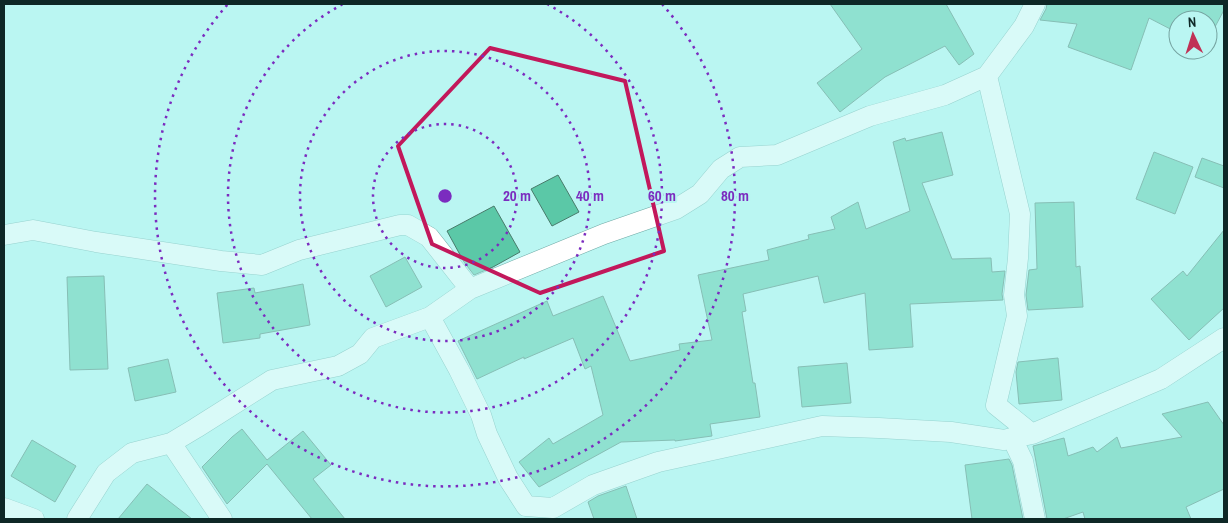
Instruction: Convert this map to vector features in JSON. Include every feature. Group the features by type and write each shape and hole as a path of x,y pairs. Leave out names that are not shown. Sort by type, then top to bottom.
{"street":[{"path":"77,519 106,473 132,453 171,443 272,380 338,366 360,354 373,338 430,317 470,289 604,234 676,209 700,194 721,168 740,157 777,154 870,116 945,95 987,76 1024,26 1034,4"},
{"path":"987,76 1020,214 1014,295 1017,316 996,405 1032,434"},
{"path":"4,235 33,230 125,247 220,261 262,265 299,250 400,225 408,225 429,237 470,289"},
{"path":"430,317 459,370 481,415 487,434 526,512 553,508 594,485 658,462 822,426 951,432 1004,440 1032,434 1161,379 1224,338"},
{"path":"1012,438 1023,461 1035,519"},
{"path":"171,443 222,519"},
{"path":"4,508 34,519"}],"highlighted area":[{"path":"490,48 625,81 664,251 540,293 432,244 398,146"}],"building":[{"path":"830,4 946,4 974,54 959,65 945,46 885,77 840,112 817,83 862,49"},
{"path":"1047,4 1224,4 1224,10 1218,21 1218,10 1168,10 1168,28 1149,18 1131,70 1068,47 1077,24 1040,20"},
{"path":"942,132 953,175 922,183 952,259 991,258 992,272 1005,271 1003,300 910,304 913,347 869,350 865,293 824,303 818,276 743,294 746,311 742,312 760,417 710,424 712,436 675,441 621,442 539,487 519,462 549,438 553,444 603,415 591,366 585,369 573,338 524,359 524,357 477,379 458,341 547,301 553,316 603,296 630,361 680,350 679,344 712,340 698,275 769,260 767,250 809,239 808,235 835,229 831,217 858,202 866,229 910,211 893,142 905,138 906,141"},
{"path":"1154,152 1193,167 1175,214 1136,199"},
{"path":"1202,158 1224,166 1224,188 1195,177"},
{"path":"558,175 579,212 552,226 531,189"},
{"path":"1074,202 1076,267 1080,266 1083,307 1028,310 1026,295 1029,270 1037,269 1035,203"},
{"path":"494,206 520,252 474,275 464,262 447,231"},
{"path":"1224,230 1224,308 1189,340 1151,299 1183,271 1187,276"},
{"path":"405,257 422,287 386,307 370,276"},
{"path":"104,276 108,369 70,370 67,277"},
{"path":"303,284 310,325 260,334 260,338 223,343 217,293 254,288 255,293"},
{"path":"1058,358 1062,400 1019,404 1016,372 1018,362"},
{"path":"168,359 176,392 135,401 128,368"},
{"path":"847,363 851,403 802,407 798,367"},
{"path":"1208,402 1224,425 1224,489 1186,507 1191,519 1085,519 1083,512 1063,519 1047,519 1033,446 1064,438 1068,456 1093,447 1097,452 1117,437 1121,448 1182,437 1162,414"},
{"path":"242,429 267,460 303,431 331,465 313,479 345,519 312,519 267,464 227,504 202,467"},
{"path":"32,440 76,466 55,502 11,476"},
{"path":"1009,459 1012,465 1023,519 972,519 965,465"},
{"path":"147,484 192,519 118,519"},
{"path":"626,486 637,519 594,519 588,502 598,496"}]}
